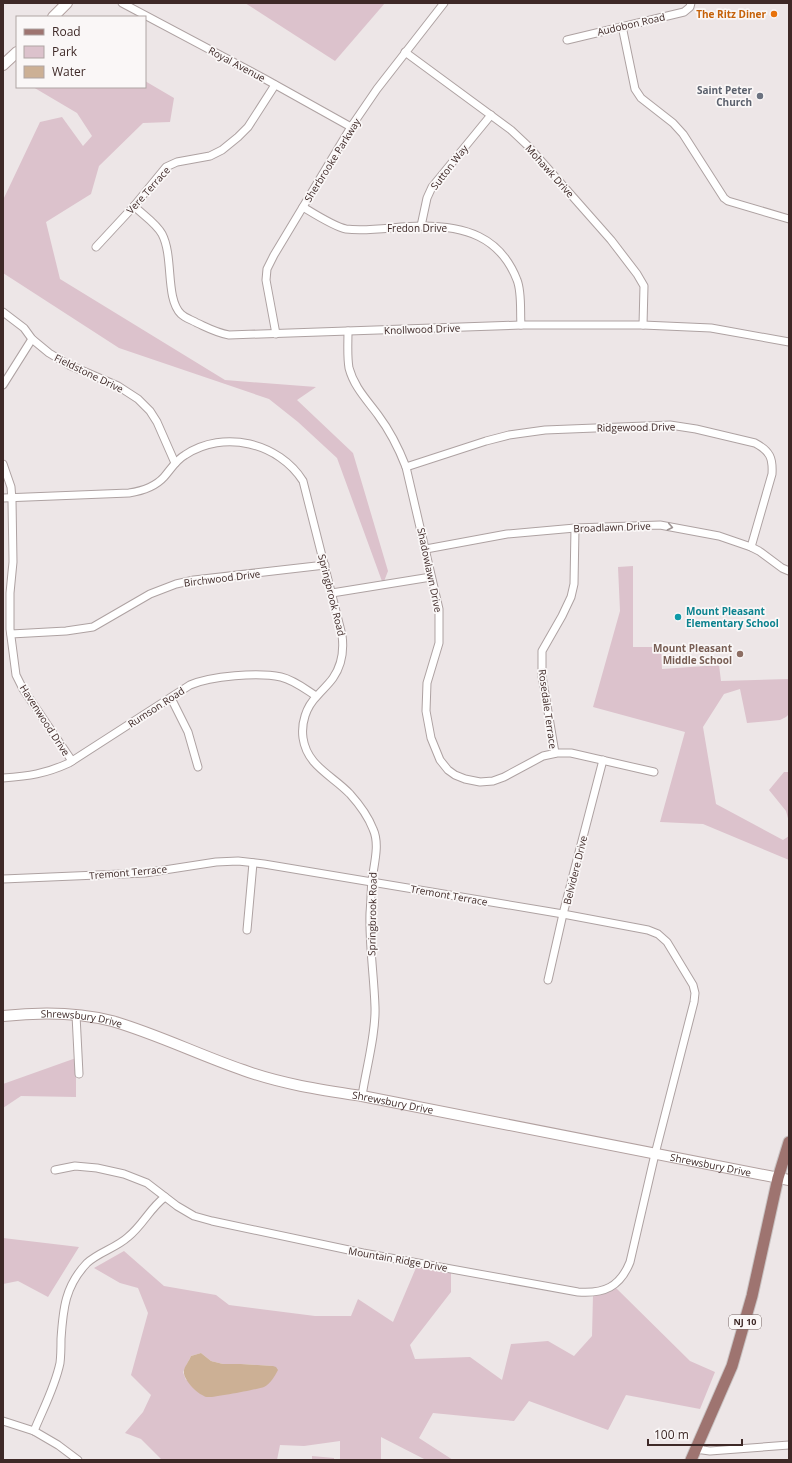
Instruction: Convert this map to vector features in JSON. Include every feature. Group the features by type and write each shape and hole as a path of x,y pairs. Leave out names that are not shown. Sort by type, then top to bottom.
{"main road":[{"path":"54,16 67,3"},
{"path":"3,66 16,53"},
{"name":"Shrewsbury Drive","path":"3,1016 33,1013 76,1015 111,1021 137,1029 213,1060 268,1078 302,1086 362,1096 784,1179"},
{"name":"NJ 10","path":"691,1460 732,1366 740,1341 784,1179 789,1142"}],"street":[{"name":"Royal Avenue","path":"122,3 351,127"},
{"name":"Sherbrooke Parkway","path":"276,334 266,280 267,269 274,255 351,127 377,88 444,3"},
{"name":"Audobon Road","path":"567,40 684,12 690,7 691,3"},
{"path":"622,26 637,93 641,98 673,123 682,134 724,198 728,201 789,219"},
{"name":"Mohawk Drive","path":"406,52 511,130 528,146 611,240 637,274 644,286 644,325"},
{"name":"Vere Terrace","path":"96,247 134,206 166,167 177,162 210,156 222,150 238,137 248,127 275,85"},
{"name":"Sutton Way","path":"421,226 427,198 432,188 491,115"},
{"name":"Knollwood Drive","path":"134,206 156,226 164,238 168,250 172,295 174,303 181,314 217,333 229,335 276,334 521,325 644,325 711,328 789,342"},
{"name":"Fredon Drive","path":"303,207 345,229 421,226 451,227 485,238 506,259 518,281 521,325"},
{"name":"Fieldstone Drive","path":"3,312 24,328 32,339 49,353 69,365 118,386 138,399 150,411 157,422 175,463"},
{"name":"Shadowlawn Drive","path":"348,331 348,354 354,382 389,432 406,467 439,609 439,643 427,683 426,711 431,738 440,760 448,770 455,775 480,782 493,781 504,777 543,756 555,753 571,753 654,772"},
{"path":"3,385 32,339"},
{"name":"Ridgewood Drive","path":"406,467 486,441 509,435 545,430 670,425 696,429 755,443 764,448 770,454 773,464 772,474 751,547"},
{"name":"Springbrook Road","path":"3,498 129,493 142,491 156,484 184,455 197,448 229,440 259,446 278,456 297,472 303,481 342,635 342,654 339,666 334,677 316,696 310,705 304,720 302,731 305,747 309,757 316,766 349,793 368,819 376,839 372,882 370,947 375,1008 373,1031 362,1096"},
{"name":"Havenwood Drive","path":"3,464 11,487 12,498 13,546 10,594 11,634 16,675 23,689 72,761"},
{"name":"Broadlawn Drive","path":"426,549 507,534 575,528 660,525 719,536 751,547 759,550 782,568 789,571"},
{"name":"Rosedale Terrace","path":"555,753 542,676 542,650 562,616 574,584 575,528"},
{"name":"Birchwood Drive","path":"11,634 66,631 93,627 150,594 176,584 194,580 325,565"},
{"path":"332,593 431,576"},
{"name":"Rumson Road","path":"3,778 35,775 56,769 72,761 197,682 209,679 248,675 281,677 293,681 316,696"},
{"path":"171,698 188,732 198,767"},
{"name":"Belvidere Drive","path":"548,980 563,914 603,760"},
{"name":"Tremont Terrace","path":"3,879 145,873 216,862 254,862 563,914 648,930 658,934 667,942 694,985 695,993 655,1154"},
{"path":"247,930 254,862"},
{"path":"76,1015 79,1074"},
{"name":"Mountain Ridge Drive","path":"55,1170 75,1166 97,1168 124,1174 147,1183 177,1206 194,1216 212,1221 363,1253 578,1292 592,1293 605,1290 614,1285 626,1272 630,1262 655,1154"},
{"path":"34,1431 56,1381 60,1362 66,1300 74,1281 88,1263 96,1256 116,1246 139,1228 158,1202 165,1197"},
{"path":"3,1421 34,1431 58,1445 78,1460"},
{"path":"695,1449 710,1451 789,1446"}],"green space":[{"path":"245,3 385,3 335,61"},
{"path":"146,82 174,98 170,122 143,123 99,166 91,194 46,222 60,279 225,380 316,387 297,400 353,453 388,571 383,584 337,458 298,422 269,399 119,348 3,273 3,200 40,122 62,117 83,146 92,136 77,113 35,88 146,88"},
{"path":"633,566 633,647 661,647 662,669 719,665 721,681 789,679 789,714 786,717 780,720 747,723 740,689 724,694 703,727 716,804 783,840 789,836 789,860 703,824 660,822 685,732 593,707 620,611 618,567"},
{"path":"784,772 789,772 789,822 786,811 769,790"},
{"path":"76,1058 76,1097 21,1096 3,1108 3,1084"},
{"path":"3,1238 79,1247 48,1297 18,1281 3,1284"},
{"path":"124,1251 164,1286 216,1295 229,1305 315,1316 351,1316 358,1299 393,1322 418,1263 451,1270 451,1292 410,1345 415,1359 470,1357 502,1380 511,1344 548,1341 574,1356 592,1336 593,1295 615,1287 690,1361 715,1372 700,1409 626,1395 608,1430 529,1401 514,1421 433,1413 419,1438 453,1460 426,1460 381,1437 381,1460 340,1460 340,1441 304,1446 280,1445 277,1460 162,1460 141,1439 125,1433 143,1412 151,1395 131,1375 148,1313 138,1288 120,1283 94,1268","holes":["201,1353 211,1361 223,1364 273,1366 186,1380 183,1372 191,1356"]},
{"path":"312,1456 334,1458 334,1460 312,1460"}],"water":[{"path":"201,1353 211,1361 223,1364 273,1366 278,1370 270,1382 264,1387 226,1395 207,1397 203,1396 191,1386 184,1374 184,1370 191,1356"}],"place":[{"name":"The Ritz Diner","path":"774,14"},
{"name":"Saint Peter Church","path":"760,96"},
{"name":"Mount Pleasant Elementary School","path":"678,617"},
{"name":"Mount Pleasant Middle School","path":"740,654"}]}
